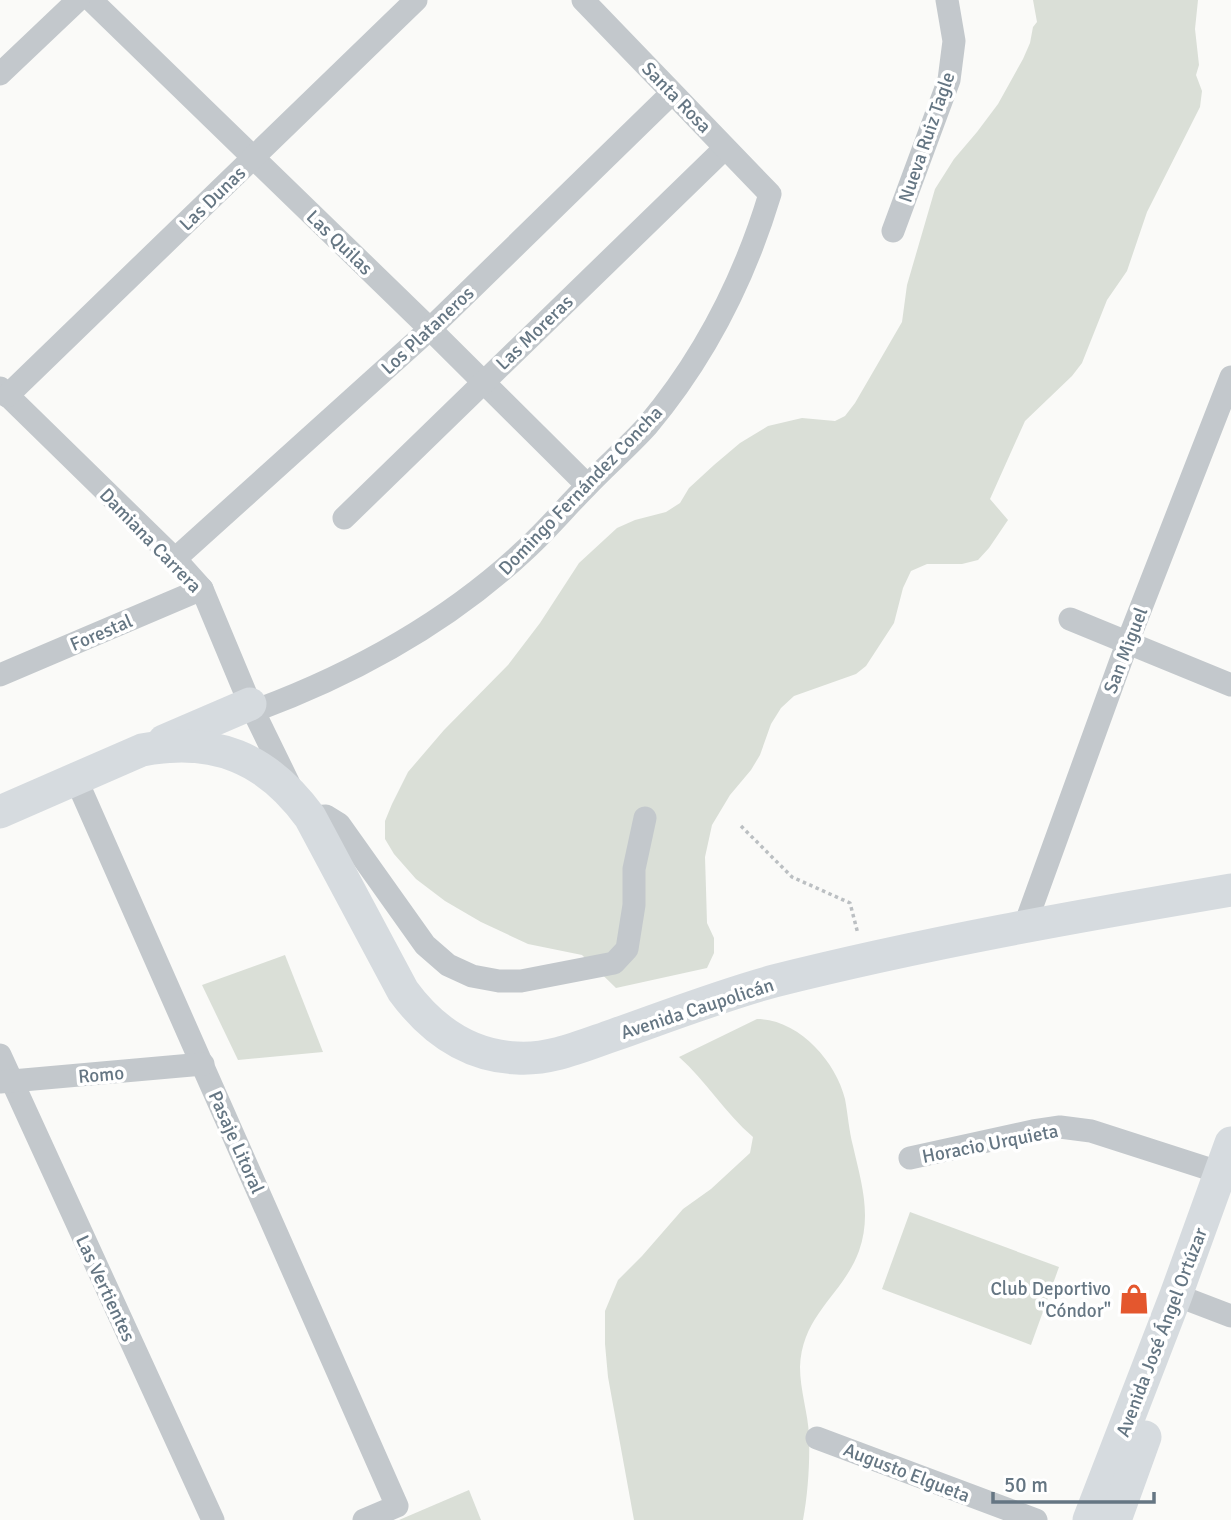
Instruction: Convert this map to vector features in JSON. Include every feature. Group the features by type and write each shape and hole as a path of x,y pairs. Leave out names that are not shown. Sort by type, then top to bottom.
{"main road":[{"path":"0,812 142,750 252,708"},
{"name":"Avenida Caupolicán","path":"142,750 185,745 227,752 266,771 302,807 403,991 427,1020 442,1032 476,1050 516,1058 556,1055 772,982 1025,925 1231,890"},
{"name":"Avenida José Ángel Ortúzar","path":"1115,1520 1228,1173"},
{"name":"Avenida José Ángel Ortúzar","path":"1089,1520 1185,1299"}],"street":[{"path":"0,74 78,0"},
{"name":"Las Quilas","path":"91,0 587,485"},
{"name":"Las Dunas","path":"4,392 253,159 416,0"},
{"name":"Santa Rosa","path":"583,0 770,194"},
{"name":"Nueva Ruiz Tagle","path":"893,231 949,80 954,41 947,0"},
{"name":"Los Plataneros","path":"175,559 430,329 673,93"},
{"name":"Las Moreras","path":"344,518 481,382 725,148"},
{"name":"Domingo Fernández Concha","path":"252,708 337,677 397,645 490,581 524,551 646,427 696,360 732,296 760,229 770,194"},
{"name":"San Miguel","path":"1025,925 1128,641 1231,377"},
{"name":"Damiana Carrera","path":"4,392 175,559 202,589 252,708 302,807"},
{"name":"Forestal","path":"0,675 202,589"},
{"path":"1070,619 1231,685"},
{"name":"Pasaje Litoral","path":"76,779 397,1506 364,1520"},
{"path":"302,807 340,824 425,945 449,965 472,976 499,981 548,977 614,963 627,949 634,905 634,869 645,818"},
{"name":"Las Vertientes","path":"0,1055 6,1082 213,1520"},
{"name":"Romo","path":"6,1082 203,1064"},
{"name":"Horacio Urquieta","path":"910,1158 1060,1127 1091,1131 1228,1173"},
{"path":"1185,1299 1231,1316"},
{"name":"Augusto Elgueta","path":"817,1438 1036,1520"}],"path":[{"path":"741,826 792,877 850,903 859,935"}],"shaded area":[{"path":"1033,0 1198,0 1195,29 1199,65 1196,75 1202,91 1200,107 1147,212 1127,271 1107,300 1082,363 1025,421 990,499 1008,520 978,560 962,564 927,564 911,571 903,588 894,623 866,666 856,674 794,696 781,708 771,724 760,755 730,795 712,825 705,857 707,923 714,938 714,953 707,968 616,988 582,955 528,944 445,901 416,879 385,839 385,821 408,772 444,730 508,665 540,623 579,563 617,528 666,512 680,503 689,488 714,465 740,443 768,426 802,418 835,421 845,416 902,322 907,285 935,189 954,159 998,104 1023,59 1037,22"},
{"path":"285,955 323,1052 238,1060 202,985"},
{"path":"757,1019 787,1026 800,1034 824,1057 833,1070 845,1099 864,1198 865,1224 859,1251 843,1280 815,1319 802,1349 800,1376 809,1445 803,1520 634,1520 608,1377 605,1311 618,1280 683,1209 711,1189 750,1153 753,1137 679,1057"},
{"path":"910,1212 1059,1267 1031,1345 882,1289"},
{"path":"469,1490 481,1520 399,1520"}],"place":[{"name":"Club Deportivo \"Cóndor\"","path":"1134,1299"}]}
